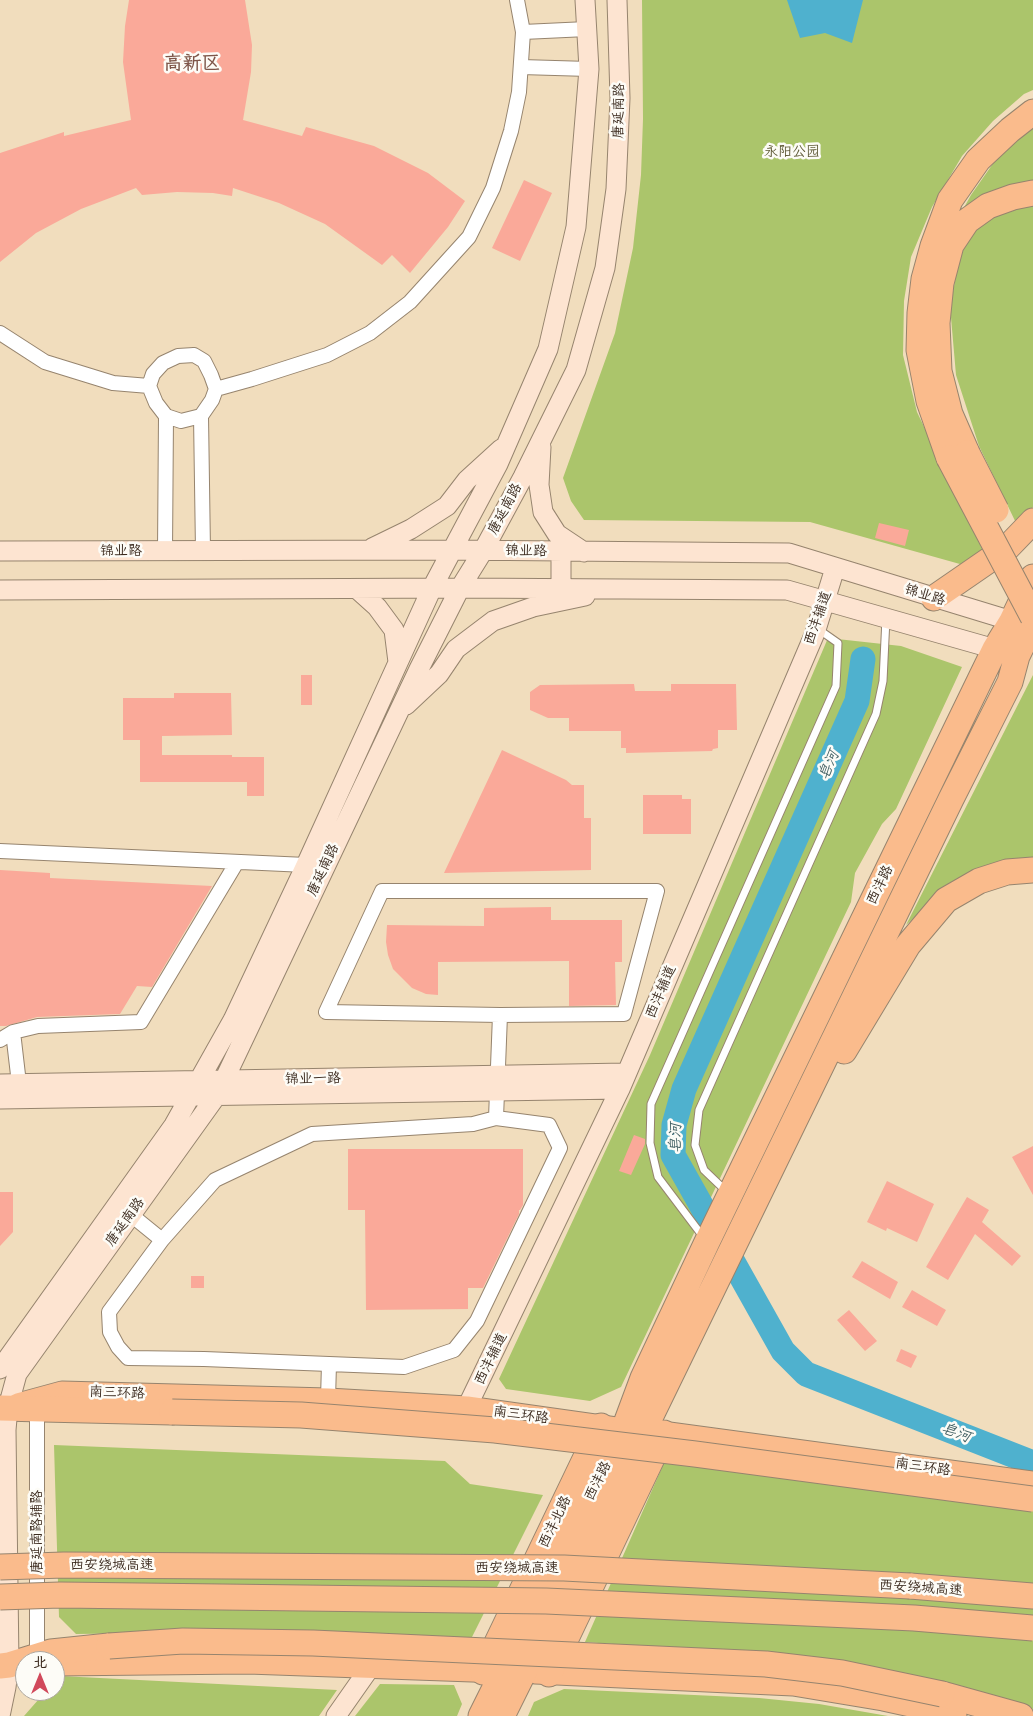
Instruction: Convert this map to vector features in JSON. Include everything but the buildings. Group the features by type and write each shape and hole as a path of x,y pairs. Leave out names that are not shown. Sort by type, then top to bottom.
{"highway":[{"path":"1033,112 1010,130 978,160 950,200 933,246 924,279 920,312 919,350 929,401 958,456 1033,581"},
{"path":"1026,620 958,456 939,371 937,323 940,283 951,245 967,221 988,206 1033,193"},
{"path":"934,598 1008,548 1033,521"},
{"name":"西沣路","path":"481,1716 633,1430 714,1288 951,799 1010,682 1015,655 1026,620 1033,577"},
{"name":"西沣路","path":"730,1195 1015,655"},
{"path":"758,1195 908,945 939,908 946,900 979,881 1007,872 1033,870"},
{"path":"707,1242 730,1195"},
{"name":"西沣路","path":"633,1430 643,1378 707,1242"},
{"name":"南三环路","path":"4,1407 301,1415 495,1430 1033,1498"},
{"path":"549,1674 633,1430"},
{"name":"西沣北路","path":"503,1672 633,1430"},
{"name":"西安绕城高速","path":"0,1567 64,1565 564,1568 910,1586 1033,1596"},
{"path":"910,1586 1033,1578"},
{"path":"0,1597 60,1595 546,1601 914,1618 1033,1628"},
{"path":"61,1651 183,1641 313,1643 766,1664 842,1672 940,1711 1021,1716"},
{"name":"西沣路","path":"502,1716 503,1672"}],"main road":[{"name":"唐延南路","path":"0,1369 174,1126 233,1020 432,588 498,464 548,349 576,227 589,69 585,0"},
{"name":"唐延南路","path":"24,1651 4,1407 16,1374 220,1088 398,713 460,588 483,551 576,370 605,268 616,189 620,98 617,0"},
{"path":"542,439 540,485 543,512 557,534 584,552"},
{"path":"367,551 411,529 448,506 468,480 507,443"},
{"name":"锦业路","path":"0,551 452,550 789,553 934,598 1026,620"},
{"path":"561,552 561,588"},
{"name":"西沣辅道","path":"467,1407 623,1081 817,628 835,568"},
{"path":"0,590 432,588 787,590 1015,655"},
{"path":"357,589 377,607 394,630 398,662"},
{"path":"398,713 439,674 456,649 493,622 533,607 620,589"},
{"name":"锦业一路","path":"0,1098 20,1091 623,1081"},
{"name":"锦业一路","path":"0,1084 20,1091"},
{"name":"南三环路","path":"4,1407 62,1392 328,1399 467,1407 1033,1482"},
{"path":"65,1663 248,1663 793,1685 940,1711"},
{"path":"336,1716 369,1669"},
{"name":"唐延南路","path":"0,1716 6,1688 15,1676"}],"street":[{"path":"216,389 327,355 370,333 410,302 469,237 493,188 520,92 522,32 518,0"},
{"path":"522,32 587,29"},
{"path":"521,67 589,69"},
{"path":"0,333 45,362 113,383 149,386"},
{"path":"201,416 182,421 166,416 156,403 149,386 152,374 163,362 178,356 194,355 204,361 216,389 212,400 201,416 203,551"},
{"path":"165,551 166,416"},
{"path":"0,851 306,865"},
{"path":"0,1040 14,1032 38,1026 142,1022 237,862"},
{"path":"382,890 657,891 624,1014 500,1015 326,1012 382,890"},
{"path":"496,1118 500,1015"},
{"path":"14,1032 20,1091"},
{"path":"496,1118 549,1125 560,1148 477,1321 454,1350 404,1367 128,1358 118,1347 110,1332 109,1312 162,1240 215,1180 312,1134 473,1124 496,1118"},
{"path":"130,1214 162,1240"},
{"path":"328,1399 329,1364"},
{"name":"唐延南路辅路","path":"26,1651 37,1408"}],"lane":[{"path":"730,1195 704,1170 695,1145 698,1110 876,714 883,681 886,618"},
{"path":"707,1242 658,1177 650,1143 651,1104 836,686 838,643 817,628"}],"green space":[{"name":"永阳公园","path":"642,0 1033,0 1033,90 1024,94 993,121 962,156 932,207 911,257 904,301 903,355 917,412 984,553 967,566 810,522 584,520 571,501 563,478 615,333 633,248 641,175 643,119"},
{"path":"1033,123 1033,187 956,222 971,195 999,155"},
{"path":"1033,204 1033,507 1017,525 979,446 956,375 950,306 962,246 986,218"},
{"path":"828,638 901,646 962,667 896,809 882,824 855,873 851,902 621,1387 590,1401 506,1389 499,1379 650,1055"},
{"path":"1033,675 1033,860 997,862 950,885 906,925"},
{"path":"54,1445 445,1461 470,1484 543,1495 471,1639 233,1632 76,1634 59,1617"},
{"path":"664,1463 1033,1508 1033,1709 917,1676 796,1657 585,1642"},
{"path":"65,1676 337,1690 319,1716 24,1716 37,1701 65,1701"},
{"path":"380,1684 454,1685 462,1704 457,1716 355,1716"},
{"path":"564,1689 759,1698 819,1704 888,1716 528,1716 534,1702"}],"water":[{"path":"787,0 863,0 852,43 825,33 800,38"}],"waterway":[{"name":"皂河","path":"863,659 857,701 684,1089 674,1125 673,1155 783,1351 806,1374 1033,1463"}],"district":[{"name":"高新区","path":"192,64"}]}
